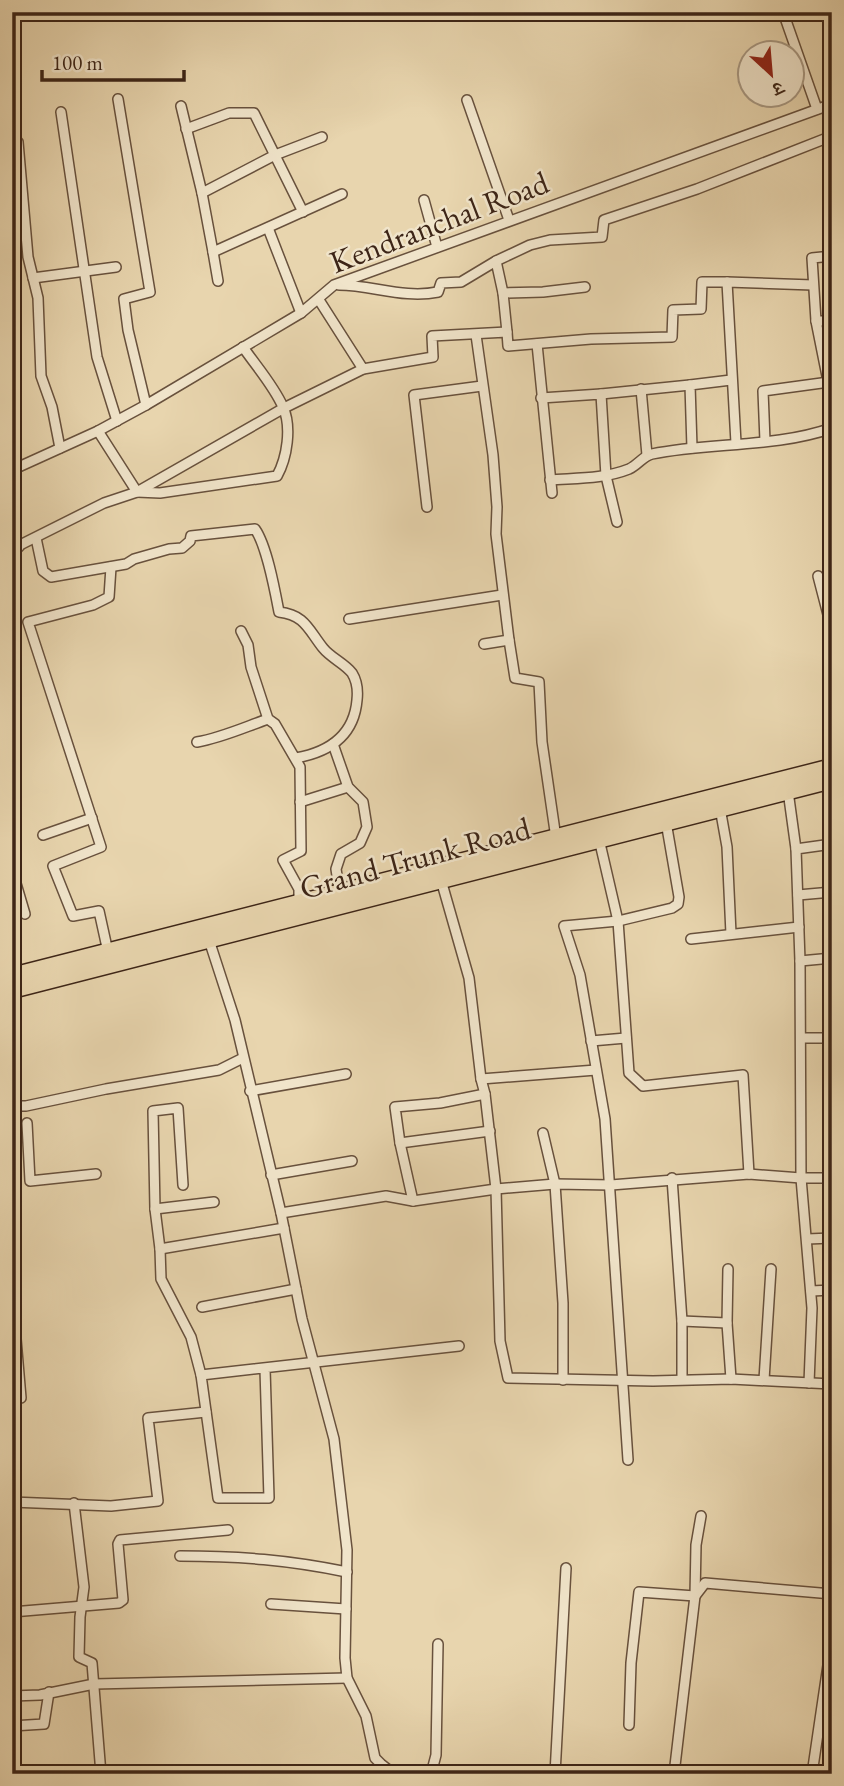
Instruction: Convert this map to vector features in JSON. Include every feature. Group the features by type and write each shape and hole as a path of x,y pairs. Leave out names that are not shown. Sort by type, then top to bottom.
{"highway":[{"name":"Grand Trunk Road","path":"12,990 209,940 556,838 832,766"},
{"name":"Grand Trunk Road","path":"12,976 293,905 340,900 441,880 832,780"}],"street":[{"path":"783,12 817,110"},
{"path":"118,99 150,292 124,299 128,330 146,405"},
{"path":"467,100 509,220"},
{"name":"Kendranchal Road","path":"12,471 99,431 146,405 300,313 334,285 832,104"},
{"path":"181,106 202,192 218,281"},
{"path":"61,112 97,357 117,421"},
{"path":"187,129 229,113 254,113 303,212"},
{"path":"334,285 358,285 380,291 423,295 438,292 441,282 461,282 530,245 550,240 602,237 604,220 696,189 832,136"},
{"path":"202,192 275,155 322,137"},
{"path":"12,145 18,142 29,257 38,298 41,376 60,448"},
{"path":"213,252 342,194"},
{"path":"424,200 438,247"},
{"path":"268,228 300,313"},
{"path":"832,257 812,258 816,321 832,401"},
{"path":"496,261 503,293 508,346 591,338 672,337 673,310 701,309 702,282 814,285"},
{"path":"33,278 116,267"},
{"path":"727,282 736,443"},
{"path":"503,293 585,287"},
{"path":"319,300 363,369"},
{"path":"816,321 832,321"},
{"path":"12,536 15,548 104,503 137,492 284,408 363,369 433,357 432,336 507,332"},
{"path":"476,335 493,455 502,595 515,678 539,682 542,742 556,838"},
{"path":"537,344 552,493"},
{"path":"137,492 160,493 277,476 286,456 284,408 243,347"},
{"path":"541,398 731,380"},
{"path":"765,441 763,391 829,382"},
{"path":"690,385 692,448"},
{"path":"428,507 414,395 482,386"},
{"path":"641,389 647,455"},
{"path":"601,394 606,476 617,522"},
{"path":"550,480 606,476 633,468 647,455 812,435 832,428"},
{"path":"99,431 137,492"},
{"path":"36,538 43,571 51,577 111,567 169,549 182,548 190,541 191,536 255,529 274,583 279,612 294,614 303,622 325,651 352,674 358,690 356,709 349,729 333,744 296,758"},
{"path":"108,952 99,911 73,916 53,866 101,847 28,622 93,605 109,597 111,567"},
{"path":"818,576 832,630"},
{"path":"349,619 502,595"},
{"path":"242,631 268,719 275,724 300,767 301,851 283,860 299,889 299,901 293,905"},
{"path":"484,644 509,640"},
{"path":"197,742 212,740 227,732 268,719"},
{"path":"333,744 348,788 363,802 367,827 360,843 341,853 337,869 340,900"},
{"path":"300,802 348,788"},
{"path":"789,791 796,849 799,927 801,1178 811,1291 809,1383"},
{"path":"720,808 727,847 731,934"},
{"path":"43,835 92,818"},
{"path":"628,1460 605,1119 580,975 564,926 618,921 672,908 678,904 666,822"},
{"path":"599,839 618,921 629,1073 643,1086 743,1075 749,1174"},
{"path":"796,849 832,844"},
{"path":"12,870 25,914"},
{"path":"441,880 469,978 485,1094 496,1189 500,1341 509,1378 653,1381 731,1379 832,1384"},
{"path":"797,895 832,892"},
{"path":"691,939 799,927"},
{"path":"209,940 235,1020 281,1213 296,1289 334,1439 342,1499 347,1572 347,1678 366,1716 375,1758 390,1770 450,1774"},
{"path":"800,961 832,958"},
{"path":"591,1041 626,1038"},
{"path":"801,1038 832,1038"},
{"path":"12,1097 18,1106 26,1106 219,1070 243,1058"},
{"path":"481,1079 596,1070"},
{"path":"250,1091 346,1074"},
{"path":"413,1200 395,1107 440,1103 485,1094"},
{"path":"183,1185 178,1108 153,1111 155,1209 161,1279 191,1337 201,1376 218,1498 269,1498 265,1369"},
{"path":"27,1123 30,1181 96,1174"},
{"path":"400,1143 490,1131"},
{"path":"543,1133 555,1184 563,1304 563,1380"},
{"path":"271,1175 352,1161"},
{"path":"281,1213 386,1196 413,1200 555,1184 611,1185 671,1178 749,1174 832,1178"},
{"path":"671,1178 682,1321 682,1379"},
{"path":"155,1209 214,1202"},
{"path":"160,1250 284,1228"},
{"path":"807,1239 832,1238"},
{"path":"728,1269 727,1323 731,1379"},
{"path":"764,1380 771,1269"},
{"path":"202,1307 296,1289"},
{"path":"811,1291 832,1290"},
{"path":"12,1292 21,1398"},
{"path":"682,1321 727,1323"},
{"path":"201,1376 459,1346"},
{"path":"12,1503 111,1506 158,1501 148,1418 206,1412"},
{"path":"830,1468 832,1451"},
{"path":"74,1503 84,1587 79,1657 92,1663 101,1774"},
{"path":"674,1774 695,1596 696,1545 701,1516"},
{"path":"12,1612 119,1603 123,1600 120,1540 228,1530"},
{"path":"180,1556 235,1556 297,1561 347,1572"},
{"path":"555,1774 566,1568"},
{"path":"695,1596 705,1583 832,1594"},
{"path":"629,1725 631,1663 639,1592 695,1596"},
{"path":"271,1604 346,1609"},
{"path":"812,1774 832,1638"},
{"path":"431,1773 436,1755 438,1644"},
{"path":"12,1696 94,1684 347,1678"},
{"path":"12,1726 44,1724 49,1692"}]}
